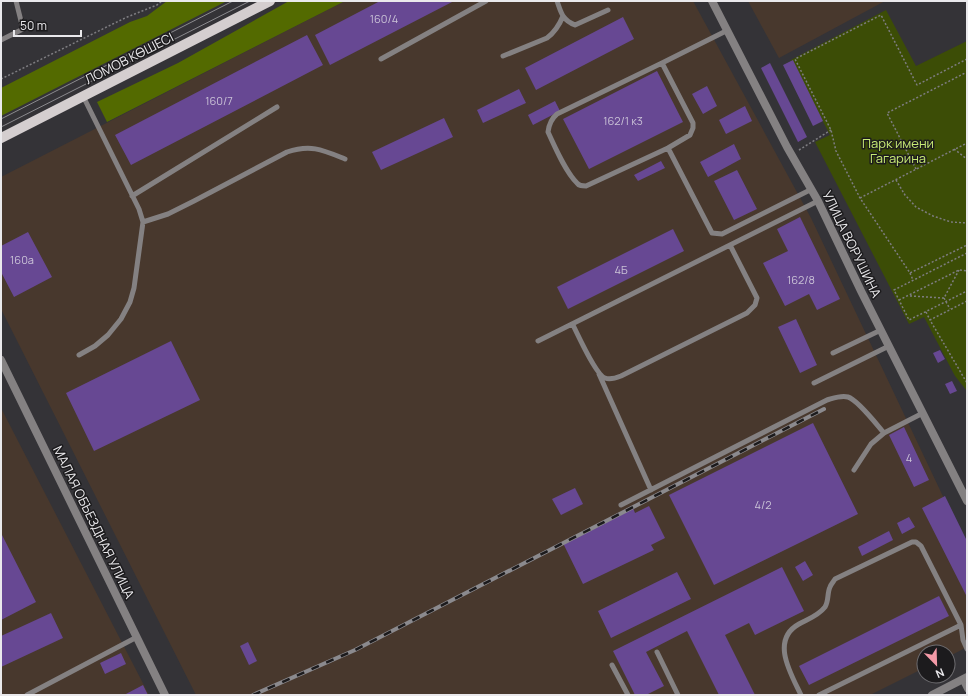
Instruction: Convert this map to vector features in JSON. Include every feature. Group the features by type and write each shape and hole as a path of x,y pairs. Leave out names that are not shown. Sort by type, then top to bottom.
{"main road":[{"name":"ЛОМОВ КӨШЕСІ","path":"1,138 270,1"}],"street":[{"name":"УЛИЦА ВОРУШИНА","path":"712,1 726,31 791,154 812,189 967,501"},
{"name":"МАЛАЯ ОБЪЕЗДНАЯ УЛИЦА","path":"1,360 165,695"},
{"path":"932,695 965,679"}],"lane":[{"path":"1,40 23,29 16,1"},
{"path":"381,59 486,1"},
{"path":"557,1 563,16 568,22 575,25 608,10"},
{"path":"503,56 547,38 558,27 563,16"},
{"path":"662,63 693,123 693,128 690,135 668,148 586,186 580,186 564,165 548,132 548,126 552,119 557,114 726,31"},
{"path":"79,355 95,346 108,334 121,319 130,302 134,288 144,222 83,96"},
{"path":"132,196 277,107"},
{"path":"144,222 168,214 287,152 299,148 311,148 327,152 345,160"},
{"path":"668,148 712,232 722,234 812,189"},
{"path":"538,342 818,201"},
{"path":"598,372 604,378 612,379 620,376 747,313 755,305 757,298 730,245"},
{"path":"573,324 598,372 651,490"},
{"path":"833,352 881,330"},
{"path":"814,383 889,346"},
{"path":"621,506 820,404 838,397 849,397 862,408 884,433"},
{"path":"854,470 871,444 884,433 923,413"},
{"path":"801,695 786,664 784,654 788,633 797,625 818,614 825,607 828,600 830,587 835,579 908,543 916,542 921,546 961,625 963,640 967,649"},
{"path":"819,695 961,625"},
{"path":"27,695 137,637"},
{"path":"657,652 678,695"},
{"path":"612,665 628,695"},
{"path":"965,679 967,690"}],"path":[{"path":"1,79 125,18 157,5 162,1"},
{"path":"913,280 910,273 860,198 836,151 831,130 795,59 881,16 917,85 967,59"},
{"path":"916,169 887,112 967,72"},
{"path":"791,154 831,130"},
{"path":"860,198 967,143"},
{"path":"954,149 967,159"},
{"path":"896,179 905,195 916,207 933,216 951,222 967,223"},
{"path":"910,273 967,245"},
{"path":"967,253 894,290 909,320 967,291"},
{"path":"899,300 959,270 967,271"},
{"path":"944,298 959,270"},
{"path":"908,296 944,298"},
{"path":"944,298 950,309"},
{"path":"930,320 967,301"},
{"path":"926,312 967,383"}],"shaded area":[{"path":"345,1 693,1 811,218 967,547 967,647 956,653 956,644 916,644 916,672 870,695 196,695 1,309 1,177"},
{"path":"748,1 885,1 779,58"},
{"path":"1,408 149,695 1,695"}],"green space":[{"path":"167,1 227,1 1,116 1,88 130,22 147,16"},
{"path":"289,1 345,1 107,122 97,102 178,63"},
{"name":"Парк имени Гагарина","path":"886,10 916,66 967,41 967,391 955,376 924,317 909,324 815,142 830,135 791,60"}],"building":[{"path":"380,1 454,1 330,65 315,35"},
{"path":"623,17 634,39 536,90 525,68"},
{"path":"307,35 323,65 131,165 115,135"},
{"path":"793,60 823,121 813,126 783,65"},
{"path":"770,63 807,137 798,142 761,68"},
{"path":"657,71 683,122 589,169 563,119"},
{"path":"707,86 717,106 703,114 692,94"},
{"path":"519,89 526,103 483,123 477,110"},
{"path":"555,101 560,111 533,125 528,115"},
{"path":"745,106 752,121 726,134 719,120"},
{"path":"444,118 453,137 381,170 372,152"},
{"path":"734,144 741,159 708,177 700,162"},
{"path":"661,161 665,168 638,181 634,175"},
{"path":"737,170 757,209 734,220 714,181"},
{"path":"800,217 840,299 817,310 809,294 785,306 763,263 788,251 777,229"},
{"path":"673,229 684,251 568,309 557,287"},
{"path":"28,232 52,277 14,297 1,272 1,246"},
{"path":"796,319 817,365 800,373 778,327"},
{"path":"171,341 200,400 94,451 66,393"},
{"path":"940,350 945,359 938,363 933,353"},
{"path":"952,381 957,391 950,394 945,384"},
{"path":"813,423 858,514 714,585 669,495"},
{"path":"904,427 929,480 914,487 889,435"},
{"path":"575,488 583,504 561,515 552,499"},
{"path":"945,496 967,541 967,597 922,508"},
{"path":"649,506 665,538 651,545 654,550 583,584 563,543 633,508 635,513"},
{"path":"909,517 915,527 902,534 897,523"},
{"path":"889,531 893,540 862,556 858,547"},
{"path":"1,533 36,602 1,620"},
{"path":"805,561 813,575 803,581 795,567"},
{"path":"782,567 804,611 755,635 749,623 725,635 755,695 719,695 687,631 646,652 664,686 646,695 635,695 613,651"},
{"path":"677,572 691,599 611,638 598,611"},
{"path":"939,596 949,616 809,685 799,666"},
{"path":"51,613 63,638 1,667 1,636"},
{"path":"248,642 257,661 249,665 240,646"},
{"path":"121,653 126,664 105,674 100,663"},
{"path":"143,685 148,695 124,695"}],"tram line":[{"path":"1,119 233,1"},
{"path":"1,127 250,1"}],"railway":[{"path":"253,695 355,650 824,409"}]}
